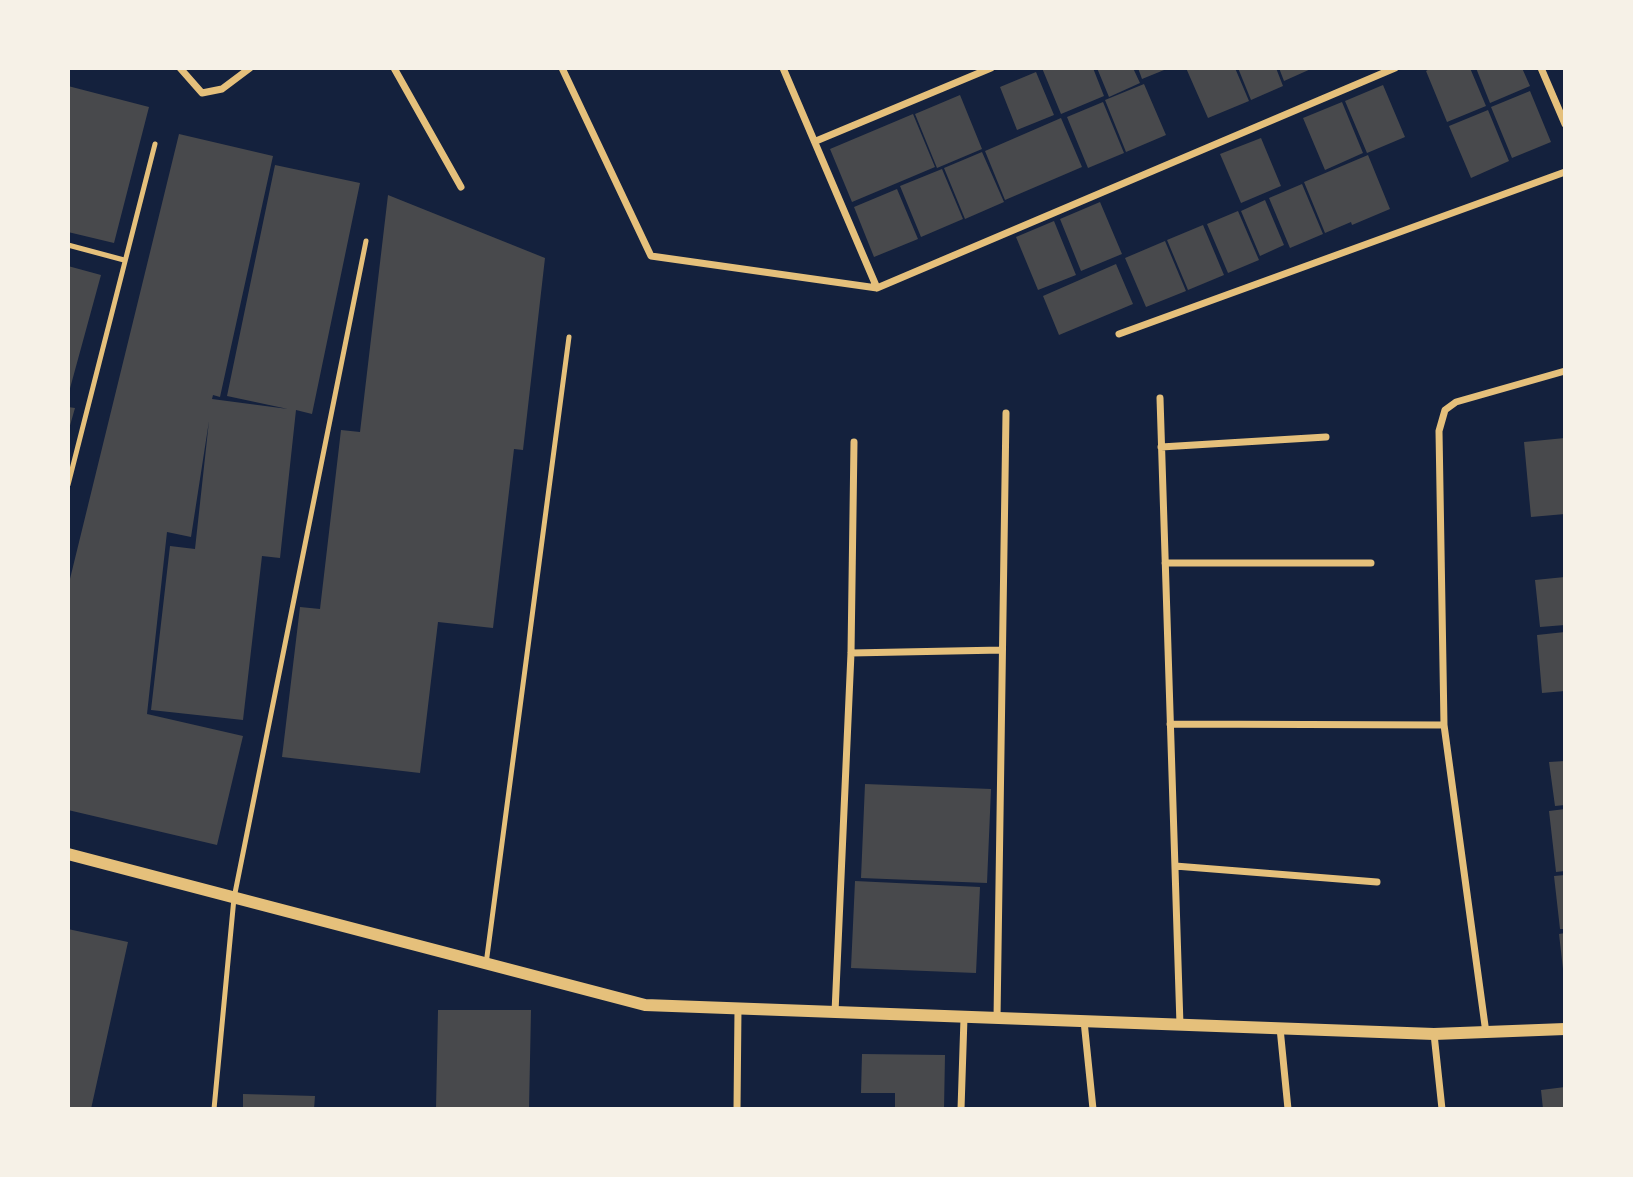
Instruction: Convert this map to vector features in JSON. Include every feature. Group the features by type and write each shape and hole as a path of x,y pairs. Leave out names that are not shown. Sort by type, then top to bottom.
{"street":[{"path":"180,68 202,93 222,89 250,68"},
{"path":"394,68 461,187"},
{"path":"562,68 651,256 877,288 1395,68"},
{"path":"783,68 877,288"},
{"path":"816,141 991,68"},
{"path":"1541,68 1565,124"},
{"path":"1119,334 1565,172"},
{"path":"1486,1034 1444,725 1439,431 1445,410 1456,402 1565,371"},
{"path":"1160,398 1180,1025"},
{"path":"997,1018 1006,413"},
{"path":"1161,447 1326,437"},
{"path":"835,1012 851,653 854,442"},
{"path":"1165,563 1371,563"},
{"path":"851,653 1002,650"},
{"path":"1170,724 1444,725"},
{"path":"68,854 645,1005 1434,1034 1565,1029"},
{"path":"1175,866 1377,882"},
{"path":"737,1109 738,1009"},
{"path":"961,1109 964,1018"},
{"path":"1084,1021 1093,1109"},
{"path":"1280,1028 1288,1109"},
{"path":"1434,1034 1442,1109"}],"lane":[{"path":"68,485 155,144"},
{"path":"215,1109 234,898 366,241"},
{"path":"68,245 124,260"},
{"path":"486,964 569,337"}],"building":[{"path":"1042,68 1093,68 1104,96 1061,114"},
{"path":"1097,68 1133,68 1140,83 1109,97"},
{"path":"1138,68 1169,68 1142,79"},
{"path":"1186,68 1235,68 1249,101 1208,118"},
{"path":"1238,68 1276,68 1283,86 1251,100"},
{"path":"1279,68 1313,68 1284,81"},
{"path":"1431,68 1470,68 1486,106 1447,122 1426,71"},
{"path":"1476,68 1522,68 1530,86 1490,103"},
{"path":"1036,72 1054,115 1017,130 1000,87"},
{"path":"1144,84 1166,135 1126,152 1105,100"},
{"path":"1383,85 1405,137 1367,153 1345,101"},
{"path":"68,86 149,107 114,243 68,232"},
{"path":"1530,91 1551,142 1512,158 1491,107"},
{"path":"960,95 982,149 937,168 915,114"},
{"path":"1103,102 1124,153 1088,168 1067,117"},
{"path":"1342,102 1363,153 1325,170 1303,118"},
{"path":"1488,110 1509,161 1471,178 1449,126"},
{"path":"913,114 935,167 852,202 830,149"},
{"path":"1061,118 1082,167 1005,200 985,151"},
{"path":"179,134 273,156 220,397 213,395 212,399 288,409 227,396 275,165 360,183 312,414 296,410 280,558 262,556 243,720 151,710 170,546 195,549 209,421 191,537 167,532 147,714 243,736 217,845 68,810 68,587"},
{"path":"1261,138 1281,186 1241,203 1220,154"},
{"path":"982,152 1004,202 965,219 944,168"},
{"path":"1368,155 1390,209 1325,233 1304,182"},
{"path":"942,169 963,219 921,237 900,186"},
{"path":"1302,184 1323,234 1290,248 1269,198"},
{"path":"897,189 918,239 874,257 854,207"},
{"path":"388,195 545,258 523,450 514,449 493,628 438,622 420,773 282,757 300,607 320,609 341,430 360,432"},
{"path":"1265,200 1284,245 1260,256 1241,211"},
{"path":"1100,202 1122,254 1081,271 1060,219"},
{"path":"1238,211 1259,260 1228,273 1207,224"},
{"path":"1054,221 1076,275 1038,290 1016,237"},
{"path":"1203,225 1224,275 1188,290 1167,240"},
{"path":"1165,241 1186,291 1146,307 1125,258"},
{"path":"1116,264 1133,304 1059,335 1043,296"},
{"path":"68,266 101,275 69,392 68,392"},
{"path":"68,407 75,408 69,429 68,429"},
{"path":"1565,438 1565,514 1531,517 1524,442"},
{"path":"1565,577 1565,625 1540,627 1535,580"},
{"path":"1565,632 1565,691 1542,693 1537,635"},
{"path":"1565,761 1565,805 1555,806 1549,762"},
{"path":"865,784 991,789 987,883 861,878"},
{"path":"1565,809 1565,871 1556,872 1549,811"},
{"path":"1565,875 1565,929 1560,929 1554,876"},
{"path":"855,881 980,887 976,973 851,968"},
{"path":"68,929 128,942 91,1109 68,1109"},
{"path":"1565,933 1565,969 1563,969 1559,934"},
{"path":"438,1010 531,1010 529,1109 436,1109"},
{"path":"862,1054 945,1055 944,1109 895,1109 895,1093 861,1093"},
{"path":"1565,1087 1565,1109 1543,1109 1541,1090"},
{"path":"243,1094 315,1096 314,1109 243,1109"}]}
